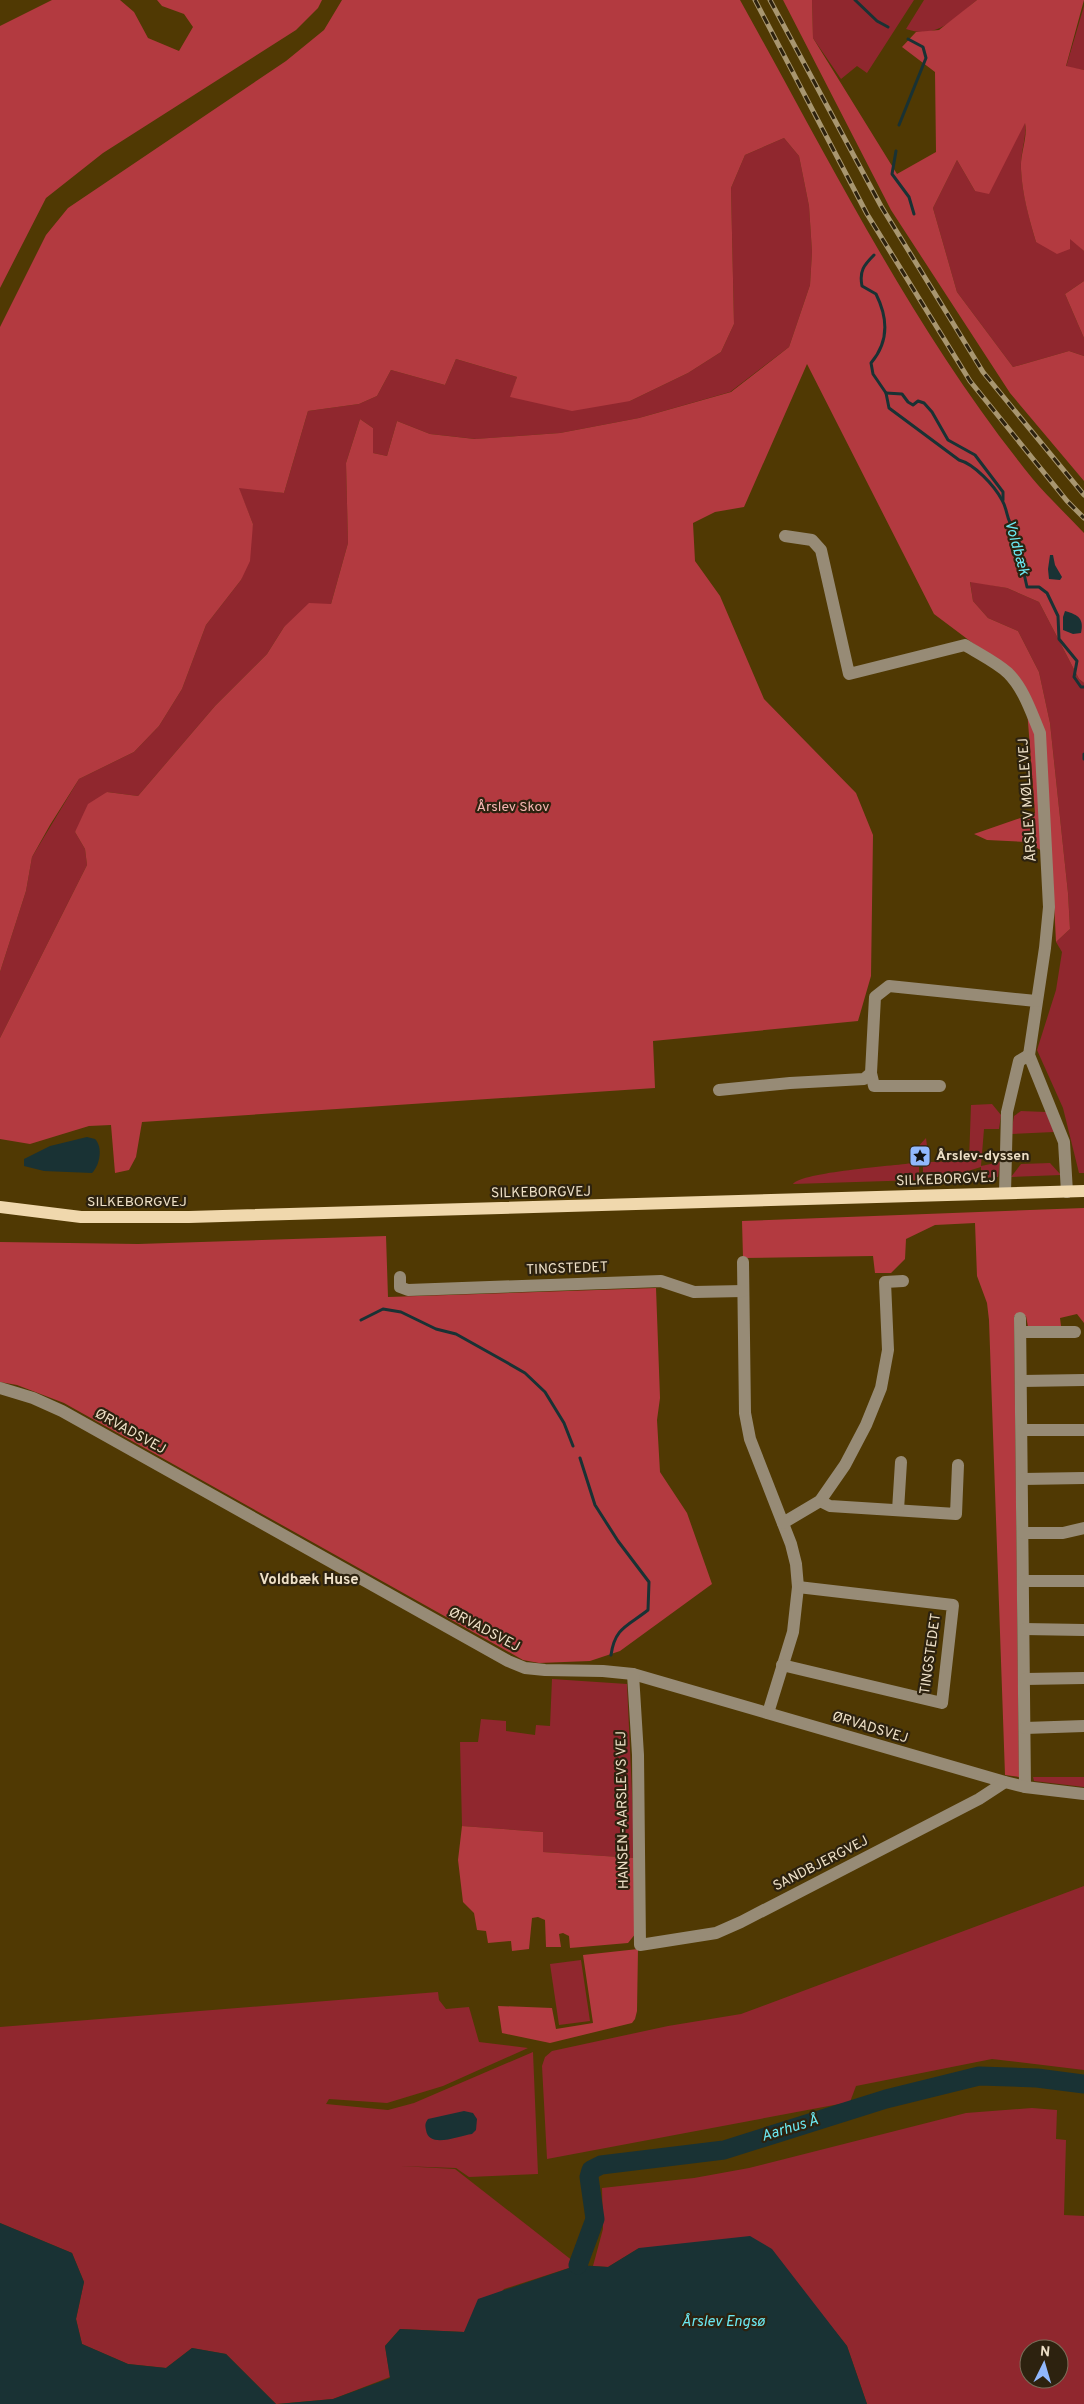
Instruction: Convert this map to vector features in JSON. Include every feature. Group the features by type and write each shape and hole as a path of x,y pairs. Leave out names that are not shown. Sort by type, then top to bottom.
{"main road":[{"name":"SILKEBORGVEJ","path":"0,1207 81,1217 180,1218 1084,1191"}],"street":[{"name":"ÅRSLEV MØLLEVEJ","path":"785,536 812,540 821,550 849,674 965,645 1008,673 1021,690 1040,732 1049,887 1045,948 1028,1055 1019,1061 1007,1112 1005,1193"},
{"path":"940,1086 874,1086 871,1073 874,998 889,986 1036,1001"},
{"path":"1028,1055 1064,1142 1068,1192"},
{"path":"719,1090 790,1082 864,1080 871,1073"},
{"path":"743,1262 745,1413 750,1439 783,1523 796,1564 798,1587 793,1632 768,1713"},
{"name":"TINGSTEDET","path":"400,1277 400,1287 408,1290 661,1280 694,1292 743,1291"},
{"path":"783,1523 820,1501 845,1465 866,1425 881,1388 888,1350 885,1282 903,1281"},
{"path":"1020,1318 1023,1430 1026,1787"},
{"path":"1020,1332 1076,1332"},
{"path":"1022,1381 1084,1380"},
{"name":"ØRVADSVEJ","path":"0,1388 33,1398 62,1411 508,1661 525,1668 633,1674 1004,1782 1026,1787 1084,1794"},
{"path":"1023,1430 1084,1430"},
{"path":"898,1510 901,1462"},
{"path":"820,1501 830,1506 956,1514 958,1466"},
{"path":"1023,1479 1084,1478"},
{"path":"1023,1533 1063,1532 1084,1528"},
{"path":"1024,1581 1084,1581"},
{"name":"TINGSTEDET","path":"782,1665 942,1702 953,1605 798,1587"},
{"path":"1024,1629 1084,1630"},
{"name":"HANSEN-AARSLEVS VEJ","path":"633,1674 638,1755 640,1945"},
{"path":"1025,1679 1084,1678"},
{"path":"1025,1728 1084,1726"},
{"name":"SANDBJERGVEJ","path":"640,1945 716,1934 979,1799 1004,1782"}],"shaded area":[{"path":"812,0 914,0 867,73 857,66 841,79 813,38"},
{"path":"924,0 977,0 953,20 936,29 927,32 917,32 906,29"},
{"path":"1084,6 1084,70 1066,67"},
{"path":"1025,122 1021,163 1022,178 1026,206 1036,242 1070,249 1070,237 1084,251 1084,281 1065,294 1084,338 1084,356 1069,351 1013,367 957,292 933,208 957,160 975,191"},
{"path":"784,138 799,156 809,206 812,252 810,285 789,347 730,392 639,418 560,433 476,439 430,434 397,421 387,456 373,453 373,428 360,419 346,463 348,543 331,604 284,627 267,654 215,706 138,796 107,792 75,832 85,849 87,865 0,1038 0,972 26,891 32,857 79,779 134,752 159,726 182,689 206,625 241,580 253,524 238,487 284,493 308,411 359,404 377,396 391,370 445,385 456,359 517,377 511,397 630,401 688,373 721,352 734,324 731,188 745,155"},
{"path":"970,581 1007,588 1039,602 1079,679 1084,683 1084,1173 1079,1173 1063,1108 1037,1050 1056,990 1062,952 1056,942 1070,929 1050,723 1039,672 1018,631 988,618 973,601"},
{"path":"992,1104 1001,1115 999,1129 984,1129 981,1166 1000,1162 998,1177 981,1178 981,1167 938,1180 923,1180 923,1162 919,1163 919,1180 793,1184 813,1176 830,1173 913,1163 914,1151 926,1138 929,1162 969,1161 971,1105"},
{"path":"1021,1111 1046,1112 1054,1132 1011,1134 1014,1116"},
{"path":"1050,1163 1061,1175 1011,1177 1021,1164"},
{"path":"552,1679 627,1684 635,1858 543,1852 543,1832 462,1826 460,1742 478,1742 481,1719 506,1721 506,1731 535,1735 536,1725 550,1726"},
{"path":"1033,1777 1084,1777 1084,1787 1034,1781"},
{"path":"1084,1886 1084,2070 992,2059 856,2086 850,2102 547,2159 542,2066 545,2057 552,2051 668,2026 741,2014"},
{"path":"581,1960 590,2021 559,2025 550,1964"},
{"path":"438,1992 439,2000 446,2009 469,2007 479,2042 528,2048 443,2086 387,2103 329,2099 326,2104 388,2110 414,2103 533,2052 538,2174 469,2177 456,2168 400,2166 455,2169 578,2265 504,2289 464,2332 400,2329 385,2346 390,2377 333,2399 276,2404 226,2354 192,2348 166,2368 128,2364 82,2344 76,2319 84,2282 72,2253 0,2223 0,2027"},
{"path":"1032,2108 1057,2110 1056,2139 1066,2140 1064,2215 1084,2216 1084,2404 867,2404 847,2346 821,2314 639,2248 608,2267 593,2266 603,2229 602,2188 694,2178 749,2168 966,2113"}],"green space":[{"path":"52,0 120,0 134,12 148,38 179,51 193,27 184,14 162,6 157,0 322,0 318,8 296,30 103,153 46,198 0,288 0,26"},
{"name":"Årslev Skov","path":"342,0 740,0 841,184 912,306 949,365 989,422 1032,478 1084,533 1084,683 1079,679 1039,602 1007,588 970,582 973,601 988,618 1018,631 1039,672 1050,723 1070,929 1056,942 1053,882 1045,853 1028,842 987,840 974,834 1035,813 1027,709 1002,665 934,614 807,364 744,507 715,512 693,523 695,561 720,596 764,699 856,793 873,835 871,976 858,1021 653,1041 655,1088 142,1122 136,1157 129,1170 115,1173 111,1125 89,1126 30,1144 0,1139 0,1038 87,865 85,849 75,832 88,804 107,792 138,796 215,706 267,654 284,627 309,603 331,604 348,543 346,463 360,419 373,428 373,453 387,456 397,421 430,434 475,439 560,433 639,418 731,392 789,347 810,285 812,252 809,206 799,156 784,138 745,155 731,188 734,324 721,352 688,373 630,401 572,411 510,397 517,377 456,359 445,385 391,370 377,396 359,404 308,411 284,493 239,488 253,524 250,561 241,580 206,625 182,689 159,726 134,752 79,779 32,857 26,891 0,972 0,327 46,235 68,208 286,61 324,30"},
{"path":"783,0 812,0 813,38 897,174 936,152 935,72 902,47 916,32 939,30 977,0 1084,0 1066,66 1084,70 1084,251 1070,239 1070,249 1057,254 1036,242 1026,206 1022,178 1021,163 1026,134 1025,123 989,194 975,191 957,160 933,208 957,292 1013,367 1069,351 1084,356 1084,481 1010,393 891,210"},
{"path":"1084,281 1084,338 1065,294"},
{"path":"1084,1208 1084,1323 1077,1314 1060,1318 1061,1326 1028,1327 1026,1316 1014,1316 1019,1777 1005,1775 989,1320 987,1303 977,1276 975,1223 935,1225 906,1239 905,1259 891,1273 875,1273 873,1256 743,1258 742,1221"},
{"path":"386,1236 388,1297 656,1288 660,1398 657,1420 660,1472 687,1513 712,1584 620,1651 590,1661 539,1663 523,1660 64,1403 17,1385 0,1382 0,1242 138,1244"},
{"path":"462,1826 543,1832 543,1852 635,1858 636,1933 628,1943 570,1948 569,1936 563,1933 559,1934 561,1947 546,1947 545,1920 538,1917 532,1918 529,1949 512,1951 511,1941 488,1943 486,1931 477,1930 474,1913 463,1902 458,1860"},
{"path":"638,1949 637,2011 632,2023 550,2043 502,2033 498,2006 552,2008 556,2029 593,2023 583,1955"}],"water":[{"path":"1050,555 1053,555 1055,565 1062,577 1060,580 1049,579"},
{"path":"1065,611 1079,618 1082,624 1081,633 1073,634 1063,630"},
{"path":"87,1137 95,1139 100,1151 97,1165 92,1173 44,1171 24,1166 24,1159 50,1146"},
{"path":"464,2111 473,2113 477,2119 476,2130 472,2134 445,2140 432,2139 428,2136 425,2125 428,2119"},
{"path":"0,2223 72,2253 84,2282 76,2319 82,2344 128,2364 166,2368 192,2348 226,2354 276,2404 0,2404"},
{"name":"Årslev Engsø","path":"750,2236 772,2249 847,2346 867,2404 278,2404 333,2399 390,2378 385,2346 400,2329 464,2332 478,2299 578,2265 608,2267 639,2248"}],"waterway":[{"name":"Voldbæk","path":"855,0 877,21 888,27"},
{"name":"Voldbæk","path":"899,125 926,58 923,47 908,39"},
{"name":"Voldbæk","path":"896,151 892,174 909,197 914,214"},
{"name":"Voldbæk","path":"874,255 863,269 861,281 862,286 876,294 883,312 884,338 877,355 871,363 873,374 886,393 889,408 959,460 977,470 998,494 1014,529 1027,587 1039,587 1047,593 1058,616 1059,639 1077,661 1074,677 1081,687 1084,687"},
{"name":"Voldbæk","path":"886,393 902,394 913,405 918,401 924,403 932,412 948,440 975,455 1003,492 1003,500"},
{"name":"Voldbæk","path":"1084,754 1084,759"},
{"path":"361,1320 383,1309 401,1312 436,1329 456,1334 525,1373 545,1392 564,1423 573,1446"},
{"path":"580,1458 595,1505 618,1541 649,1582 648,1610 619,1633 611,1655"},
{"name":"Aarhus Å","path":"578,2265 595,2219 589,2177 591,2170 601,2165 724,2150 886,2099 979,2076 1037,2078 1084,2084"}],"railway":[{"path":"755,0 867,214 970,381 1067,501 1084,518"},
{"path":"770,0 881,206 983,372 1084,495"}],"place":[{"name":"Årslev-dyssen","path":"920,1156"}],"district":[{"name":"Voldbæk Huse","path":"309,1580"}]}
